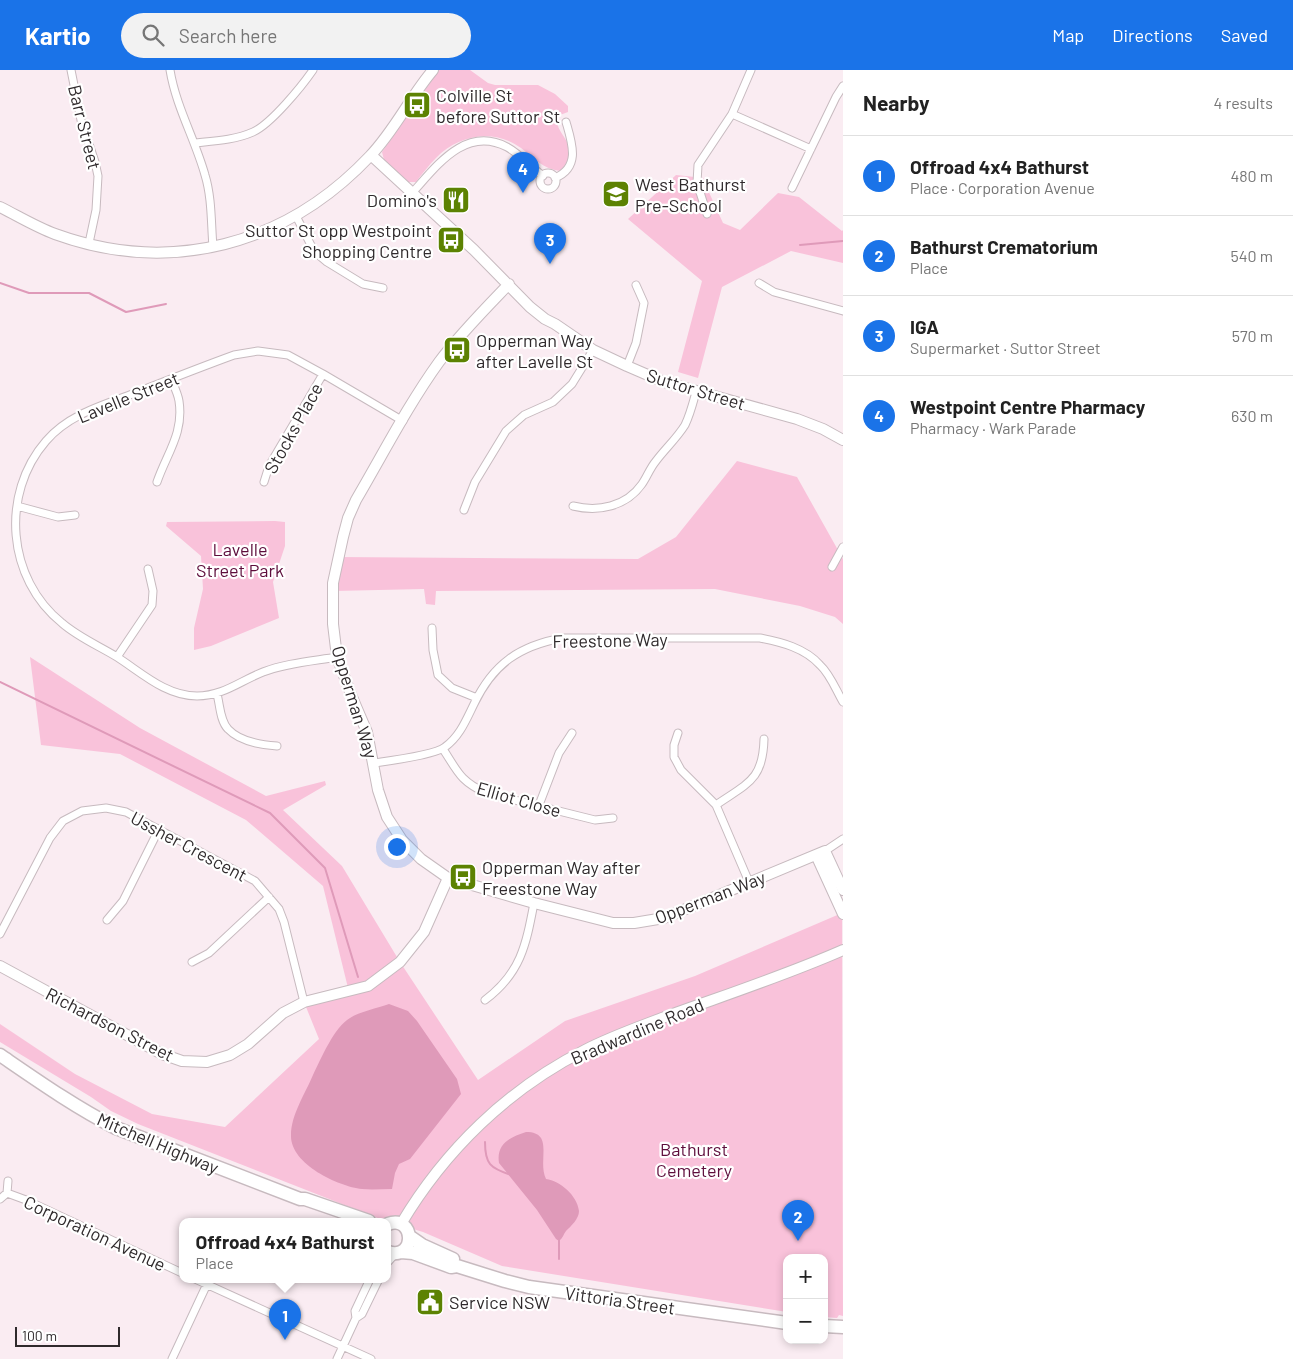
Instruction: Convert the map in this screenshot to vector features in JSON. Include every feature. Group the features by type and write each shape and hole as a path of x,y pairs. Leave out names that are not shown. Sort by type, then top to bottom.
{"highway":[{"name":"Mitchell Highway","path":"0,1055 94,1117 116,1128 300,1199 305,1199 360,1218"},
{"name":"Mitchell Highway","path":"300,1199 306,1206 337,1218"},
{"path":"391,1224 401,1224 405,1227 409,1236 408,1245 393,1254"},
{"name":"Vittoria Street","path":"409,1236 422,1245 454,1260 457,1266"},
{"name":"Vittoria Street","path":"393,1254 413,1253 451,1267 457,1266 537,1288 783,1322"},
{"path":"828,1326 843,1327"}],"street":[{"name":"Barr Street","path":"71,70 80,120 98,176 96,210 89,243"},
{"path":"170,70 177,102 206,176 213,247"},
{"path":"195,144 231,139 254,132 267,122 302,86 313,70"},
{"path":"0,207 53,233 117,249 150,252 189,250 213,247 240,240 267,231 296,216 344,181 371,155 420,85 433,70"},
{"path":"707,214 697,183 698,165 732,114 751,70"},
{"path":"792,188 843,86"},
{"path":"732,114 811,149"},
{"path":"555,178 565,174 573,153 566,122"},
{"path":"412,193 440,162 454,150 481,141 491,141 507,147 543,176"},
{"name":"Suttor Street","path":"371,155 508,284 515,294 530,308 593,350 664,382 797,419 823,429 843,440"},
{"path":"543,176 550,174 555,178"},
{"path":"543,176 541,182 547,189 555,185 555,178"},
{"path":"296,216 314,251 327,262 363,284 383,288"},
{"path":"760,283 774,292 843,311"},
{"name":"Opperman Way","path":"508,284 464,331 440,361 356,500 348,518 341,544 333,583 332,604 337,657 367,732 378,790 387,817 402,840 421,859 448,878 613,923 634,923 664,918 821,853"},
{"path":"627,366 636,343 644,303 636,285"},
{"path":"464,510 475,482 506,431 524,415 553,402 572,384 593,350"},
{"name":"Lavelle Street","path":"337,657 265,672 217,694 195,696 168,690 62,624 40,600 23,570 18,552 15,522 23,480 33,460 47,440 73,418 234,355 258,351 288,355 403,421"},
{"name":"Stocks Place","path":"264,482 269,466 323,374"},
{"path":"157,482 175,443 180,426 179,400 171,379"},
{"path":"573,506 587,509 614,506 630,497 642,485 654,463 685,424 696,392"},
{"path":"17,506 58,517 75,515"},
{"path":"832,567 843,547"},
{"path":"117,657 152,605 153,591 148,569"},
{"path":"432,628 433,650 438,675 452,688 477,698"},
{"name":"Freestone Way","path":"443,749 461,732 490,676 505,661 527,647 562,638 760,638 780,642 801,650 821,665 843,702"},
{"path":"217,694 223,721 228,729 258,744 277,746"},
{"path":"539,805 559,752 572,733"},
{"path":"678,733 674,745 674,758 681,770 716,805 749,882"},
{"path":"716,805 748,783 760,769 764,739"},
{"path":"374,763 397,760 443,749"},
{"name":"Elliot Close","path":"443,749 462,778 470,786 486,793 594,820 613,818"},
{"name":"Ussher Crescent","path":"0,934 50,838 64,821 82,811 106,808 126,812 255,881 278,908 284,922 304,1002"},
{"path":"107,920 123,900 159,829"},
{"path":"821,853 843,839"},
{"path":"821,853 843,890"},
{"path":"821,853 843,914"},
{"name":"Richardson Street","path":"0,966 162,1054 182,1060 207,1062 230,1054 248,1044 283,1013 304,1002 368,986 400,962 424,932 448,878"},
{"path":"192,962 209,953 269,897"},
{"path":"485,1000 500,988 518,964 527,940 534,903"},
{"name":"Bradwardine Road","path":"401,1224 429,1181 472,1132 514,1095 561,1063 610,1038 843,950"},
{"name":"Corporation Avenue","path":"0,1198 7,1193 8,1181"},
{"name":"Corporation Avenue","path":"7,1193 26,1200 179,1272"},
{"path":"356,1318 355,1311 368,1283"},
{"path":"337,1359 356,1318 362,1314 377,1283"},
{"path":"172,1359 207,1284 371,1359"}],"green space":[{"path":"439,70 470,70 488,83 495,85 538,85 555,94 568,106 568,112 560,115 557,123 568,145 568,166 560,171 554,170 510,142 488,136 477,137 465,139 445,150 416,182 408,182 384,160 382,152"},
{"path":"676,175 704,178 723,223 740,230 778,193 799,197 843,230 843,263 791,251 722,287 698,378 678,372 702,281 628,219"},
{"path":"737,461 797,477 843,559 843,624 835,617 800,606 715,589 436,591 435,605 426,604 424,589 333,591 337,557 638,559 676,537"},
{"name":"Lavelle Street Park","path":"167,522 285,522 285,546 273,582 279,618 211,646 194,650 194,628 203,589 201,556 166,526"},
{"name":"Bathurst Cemetery","path":"30,657 140,728 266,796 325,781 326,785 283,810 342,866 400,962 478,1080 565,1021 695,976 842,913 843,1316 828,1317 828,1254 783,1254 783,1311 502,1266 423,1232 391,1222 391,1218 377,1218 138,1124 111,1111 0,1042 0,1024 75,1074 152,1114 225,1127 319,1039 304,1002 349,992 323,886 246,820 120,754 41,745"}],"shaded area":[{"path":"389,1004 408,1011 417,1021 457,1079 461,1094 410,1159 399,1164 392,1189 362,1189 341,1183 317,1172 298,1155 293,1146 291,1135 293,1120 324,1052 339,1028 344,1022 354,1016"},
{"path":"526,1132 535,1133 543,1142 543,1164 546,1179 557,1183 567,1190 578,1205 578,1217 559,1241 499,1163 500,1151 505,1142"}],"waterway":[{"path":"800,245 843,241"},
{"path":"0,283 29,293 89,293 126,312 166,304"},
{"path":"0,682 270,813 325,868 358,977"},
{"path":"485,1142 486,1155 490,1164 498,1170 511,1175"},
{"path":"559,1239 559,1259"}],"place":[{"name":"Colville St before Suttor St","path":"417,105"},
{"name":"Westpoint Centre Pharmacy","path":"523,193"},
{"name":"West Bathurst Pre-School","path":"616,194"},
{"name":"Domino's","path":"456,200"},
{"name":"Suttor St opp Westpoint Shopping Centre","path":"451,240"},
{"name":"IGA","path":"550,264"},
{"name":"Opperman Way after Lavelle St","path":"457,350"},
{"name":"Opperman Way after Freestone Way","path":"463,877"},
{"name":"Bathurst Crematorium","path":"798,1241"},
{"name":"Service NSW","path":"430,1302"},
{"name":"Offroad 4x4 Bathurst","path":"285,1340"}]}
